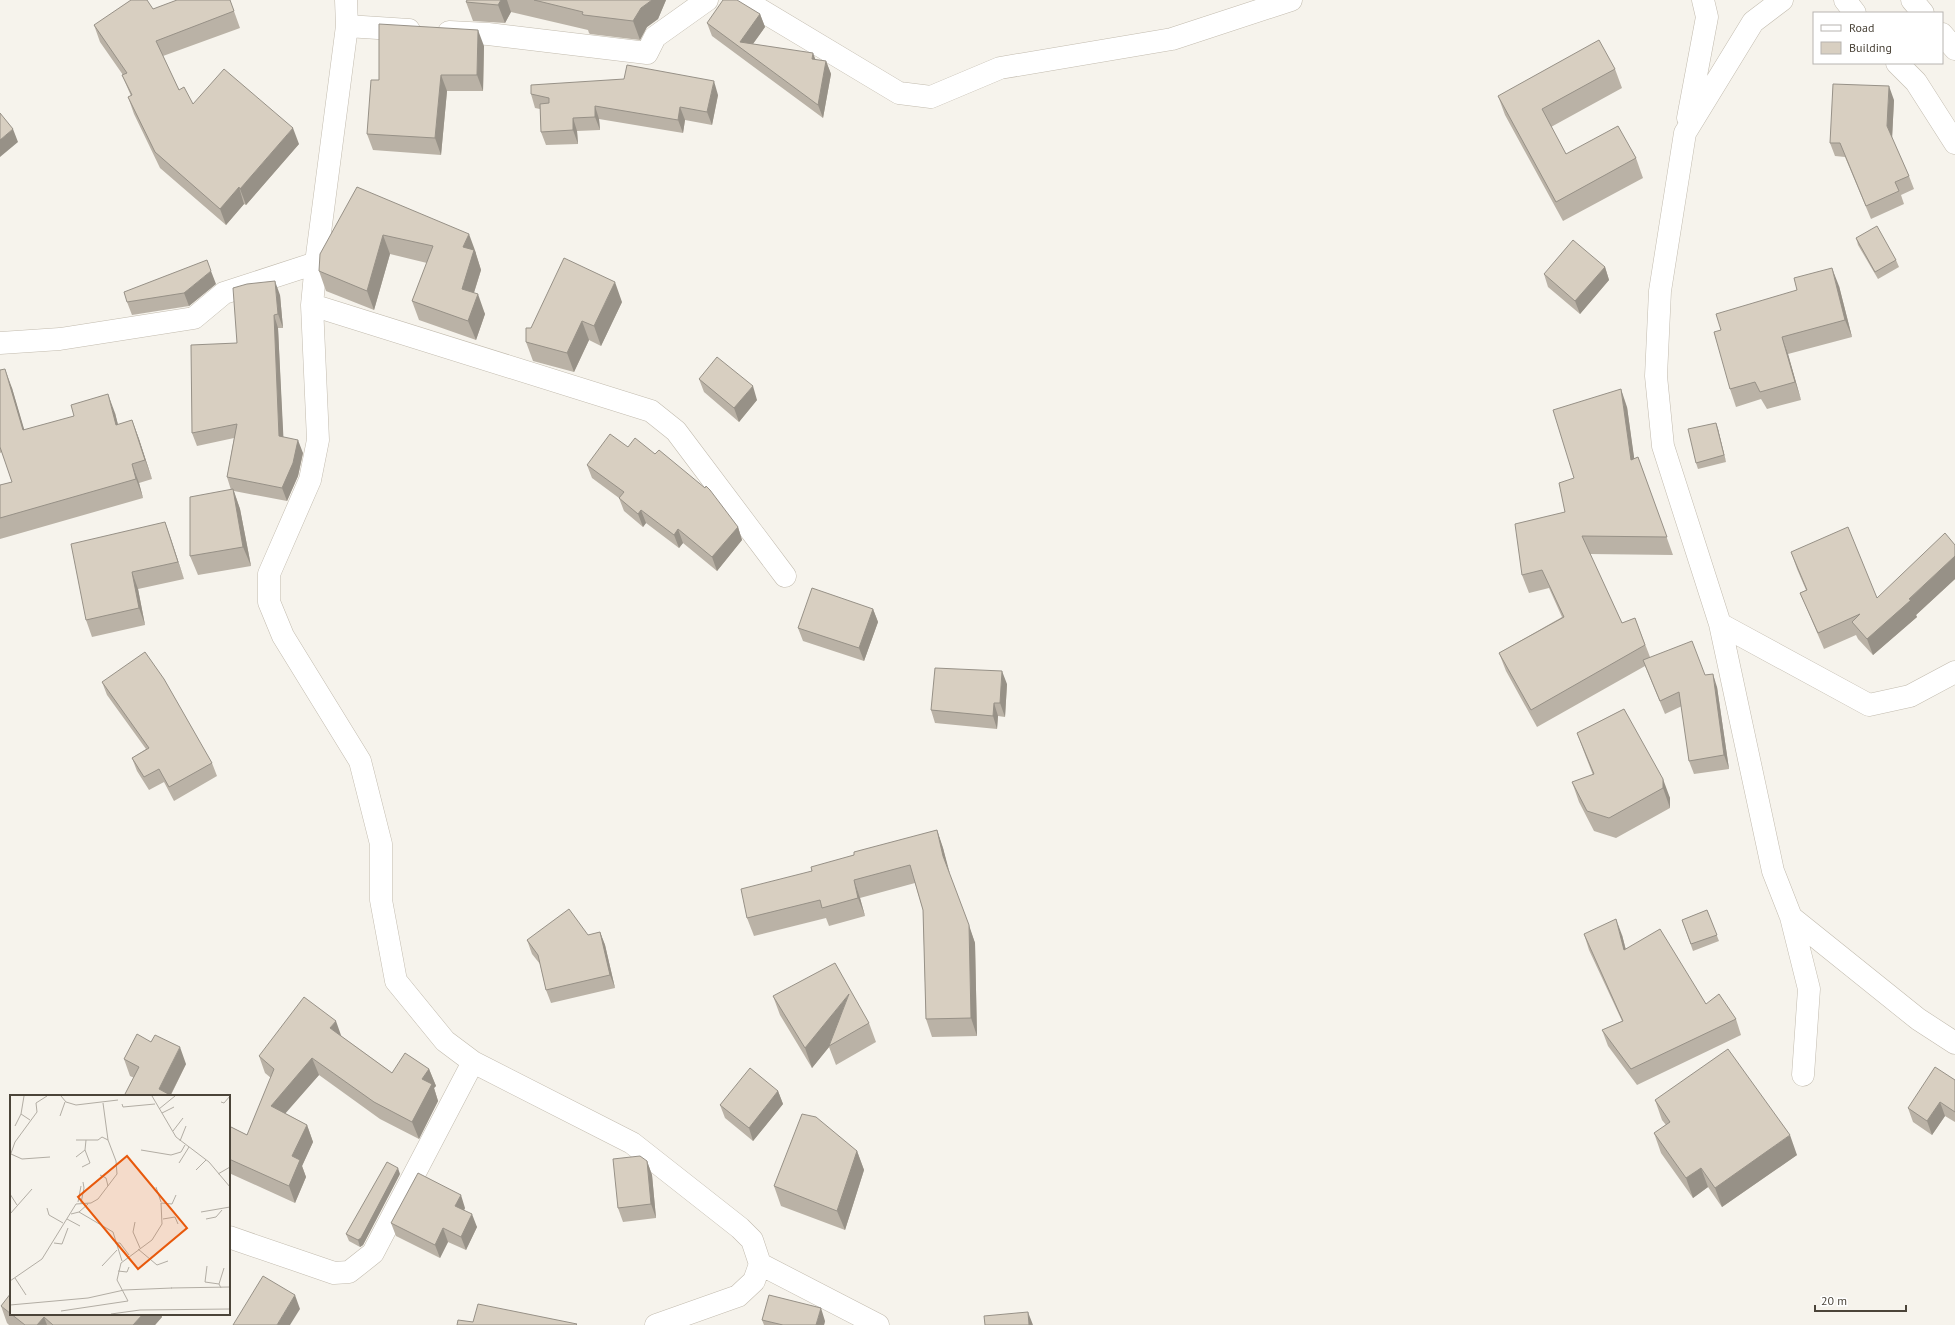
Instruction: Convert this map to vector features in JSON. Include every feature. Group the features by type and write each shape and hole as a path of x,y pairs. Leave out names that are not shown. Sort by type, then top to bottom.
{"street":[{"path":"346,0 347,26 316,263 312,305 318,440 310,480 270,574 269,602 283,636 360,762 381,844 381,900 396,981 445,1041 473,1062 632,1142 740,1228 752,1240 760,1264 754,1281 738,1296 656,1325"},
{"path":"347,26 488,34 647,53 655,37 707,0"},
{"path":"744,0 899,93 930,97 1000,68 1172,39 1291,0"},
{"path":"1703,0 1707,17 1685,133 1660,291 1656,376 1663,446 1720,624 1773,871 1791,917 1809,989 1803,1075"},
{"path":"1685,133 1752,22 1782,0"},
{"path":"1845,0 1854,12"},
{"path":"1912,0 1922,12"},
{"path":"1943,35 1955,49"},
{"path":"1898,64 1916,82 1955,143"},
{"path":"0,343 60,339 194,318 224,293 316,263"},
{"path":"312,305 651,411 676,432 785,576"},
{"path":"1720,624 1869,705 1910,696 1955,672"},
{"path":"1791,917 1918,1019 1955,1043"},
{"path":"230,1237 334,1273 349,1272 373,1253 473,1062"},
{"path":"760,1264 878,1325"}],"building":[{"path":"131,0 147,0 153,9 177,0 230,0 234,11 156,41 179,90 184,87 193,104 224,69 293,128 240,189 239,187 220,209 155,152 128,97 132,95 122,75 127,73 94,25"},
{"path":"467,0 501,0 498,5 466,2"},
{"path":"534,0 652,0 641,8 633,21 584,15 582,14 583,12"},
{"path":"723,0 737,0 760,14 740,42 813,53 812,59 826,61 818,105 707,23"},
{"path":"379,24 478,30 477,75 441,75 435,138 367,134 371,80 379,80"},
{"path":"1599,40 1615,69 1542,109 1566,154 1618,126 1636,158 1556,202 1498,96"},
{"path":"627,65 714,81 707,112 680,107 678,120 595,106 595,117 573,118 573,130 541,132 540,104 549,103 549,98 531,94 531,85 624,79"},
{"path":"1833,84 1889,86 1887,126 1909,176 1895,182 1899,191 1866,206 1840,143 1830,143"},
{"path":"0,113 13,129 0,140"},
{"path":"357,187 469,234 463,247 474,250 462,289 478,294 468,321 412,301 433,246 383,235 367,291 319,271 320,254"},
{"path":"1877,226 1896,260 1875,272 1856,238"},
{"path":"1573,240 1605,267 1575,301 1544,274"},
{"path":"564,258 615,282 594,326 582,321 567,353 526,342 526,328 531,328"},
{"path":"207,260 211,271 184,293 127,302 124,292"},
{"path":"1832,268 1845,320 1782,337 1795,382 1760,392 1755,382 1730,389 1714,332 1721,330 1716,314 1797,290 1794,278"},
{"path":"275,281 278,314 274,315 279,436 298,440 293,463 282,488 227,477 237,424 192,433 191,345 237,343 233,288 247,284"},
{"path":"717,357 753,386 734,408 699,379"},
{"path":"5,369 23,430 74,416 71,405 108,394 116,425 132,420 145,460 132,464 136,479 0,518 0,485 12,482 0,447 0,370"},
{"path":"1621,389 1631,460 1638,457 1667,537 1582,536 1622,623 1635,618 1645,645 1531,710 1499,653 1564,617 1542,570 1522,575 1515,524 1565,512 1559,483 1574,478 1553,410"},
{"path":"1716,423 1724,455 1696,463 1688,429"},
{"path":"610,434 628,447 635,438 655,454 659,450 705,488 706,486 710,490 738,527 712,557 678,529 674,535 641,510 638,514 619,498 624,492 587,465"},
{"path":"233,489 243,547 190,556 190,497"},
{"path":"165,522 178,562 132,572 139,608 86,620 71,544"},
{"path":"1848,527 1877,598 1945,533 1955,545 1955,556 1909,599 1911,600 1867,639 1852,622 1860,614 1818,633 1800,593 1807,590 1791,552"},
{"path":"812,588 873,609 859,648 798,628"},
{"path":"1692,641 1705,675 1713,674 1724,755 1689,761 1679,692 1660,701 1643,660"},
{"path":"145,652 164,679 212,763 169,787 159,769 144,777 132,758 149,748 102,682"},
{"path":"935,668 1002,671 1000,703 994,703 993,716 931,710"},
{"path":"1624,709 1663,779 1663,788 1609,818 1587,811 1572,782 1594,774 1577,733"},
{"path":"937,830 943,856 969,925 971,1018 926,1019 923,910 910,865 854,880 858,898 822,908 820,900 747,918 741,889 812,871 811,867 854,855 854,852"},
{"path":"569,909 588,935 600,932 610,975 546,990 538,955 527,940"},
{"path":"1707,910 1717,935 1691,944 1682,920"},
{"path":"1616,919 1624,950 1660,929 1706,1004 1719,994 1736,1019 1631,1069 1602,1030 1623,1021 1584,934"},
{"path":"835,963 869,1023 829,1046 849,994 805,1048 773,996"},
{"path":"304,997 336,1021 330,1028 392,1073 405,1053 429,1069 422,1079 432,1084 412,1122 374,1102 312,1058 271,1106 307,1125 292,1156 300,1160 289,1186 230,1159 230,1126 247,1135 274,1069 259,1056"},
{"path":"137,1034 151,1042 155,1035 180,1047 159,1089 170,1095 125,1095 139,1067 124,1059"},
{"path":"1728,1049 1790,1135 1715,1188 1701,1168 1686,1178 1654,1133 1670,1122 1655,1100"},
{"path":"1935,1067 1955,1080 1955,1112 1940,1102 1927,1121 1908,1108"},
{"path":"750,1068 778,1091 749,1128 720,1105"},
{"path":"802,1114 816,1117 857,1151 837,1211 774,1186"},
{"path":"640,1156 647,1161 651,1204 618,1208 613,1159"},
{"path":"387,1162 398,1168 361,1238 358,1240 346,1234"},
{"path":"418,1173 461,1195 455,1206 472,1214 461,1237 443,1228 435,1245 391,1223"},
{"path":"263,1276 295,1295 277,1325 233,1325"},
{"path":"10,1294 10,1313 1,1306"},
{"path":"769,1295 821,1308 816,1325 783,1325 762,1320"},
{"path":"478,1304 577,1324 457,1325 458,1320 473,1322"},
{"path":"1028,1312 1029,1325 985,1325 984,1316"},
{"path":"12,1315 142,1315 133,1325 53,1325 44,1317 37,1325 25,1325"}]}
